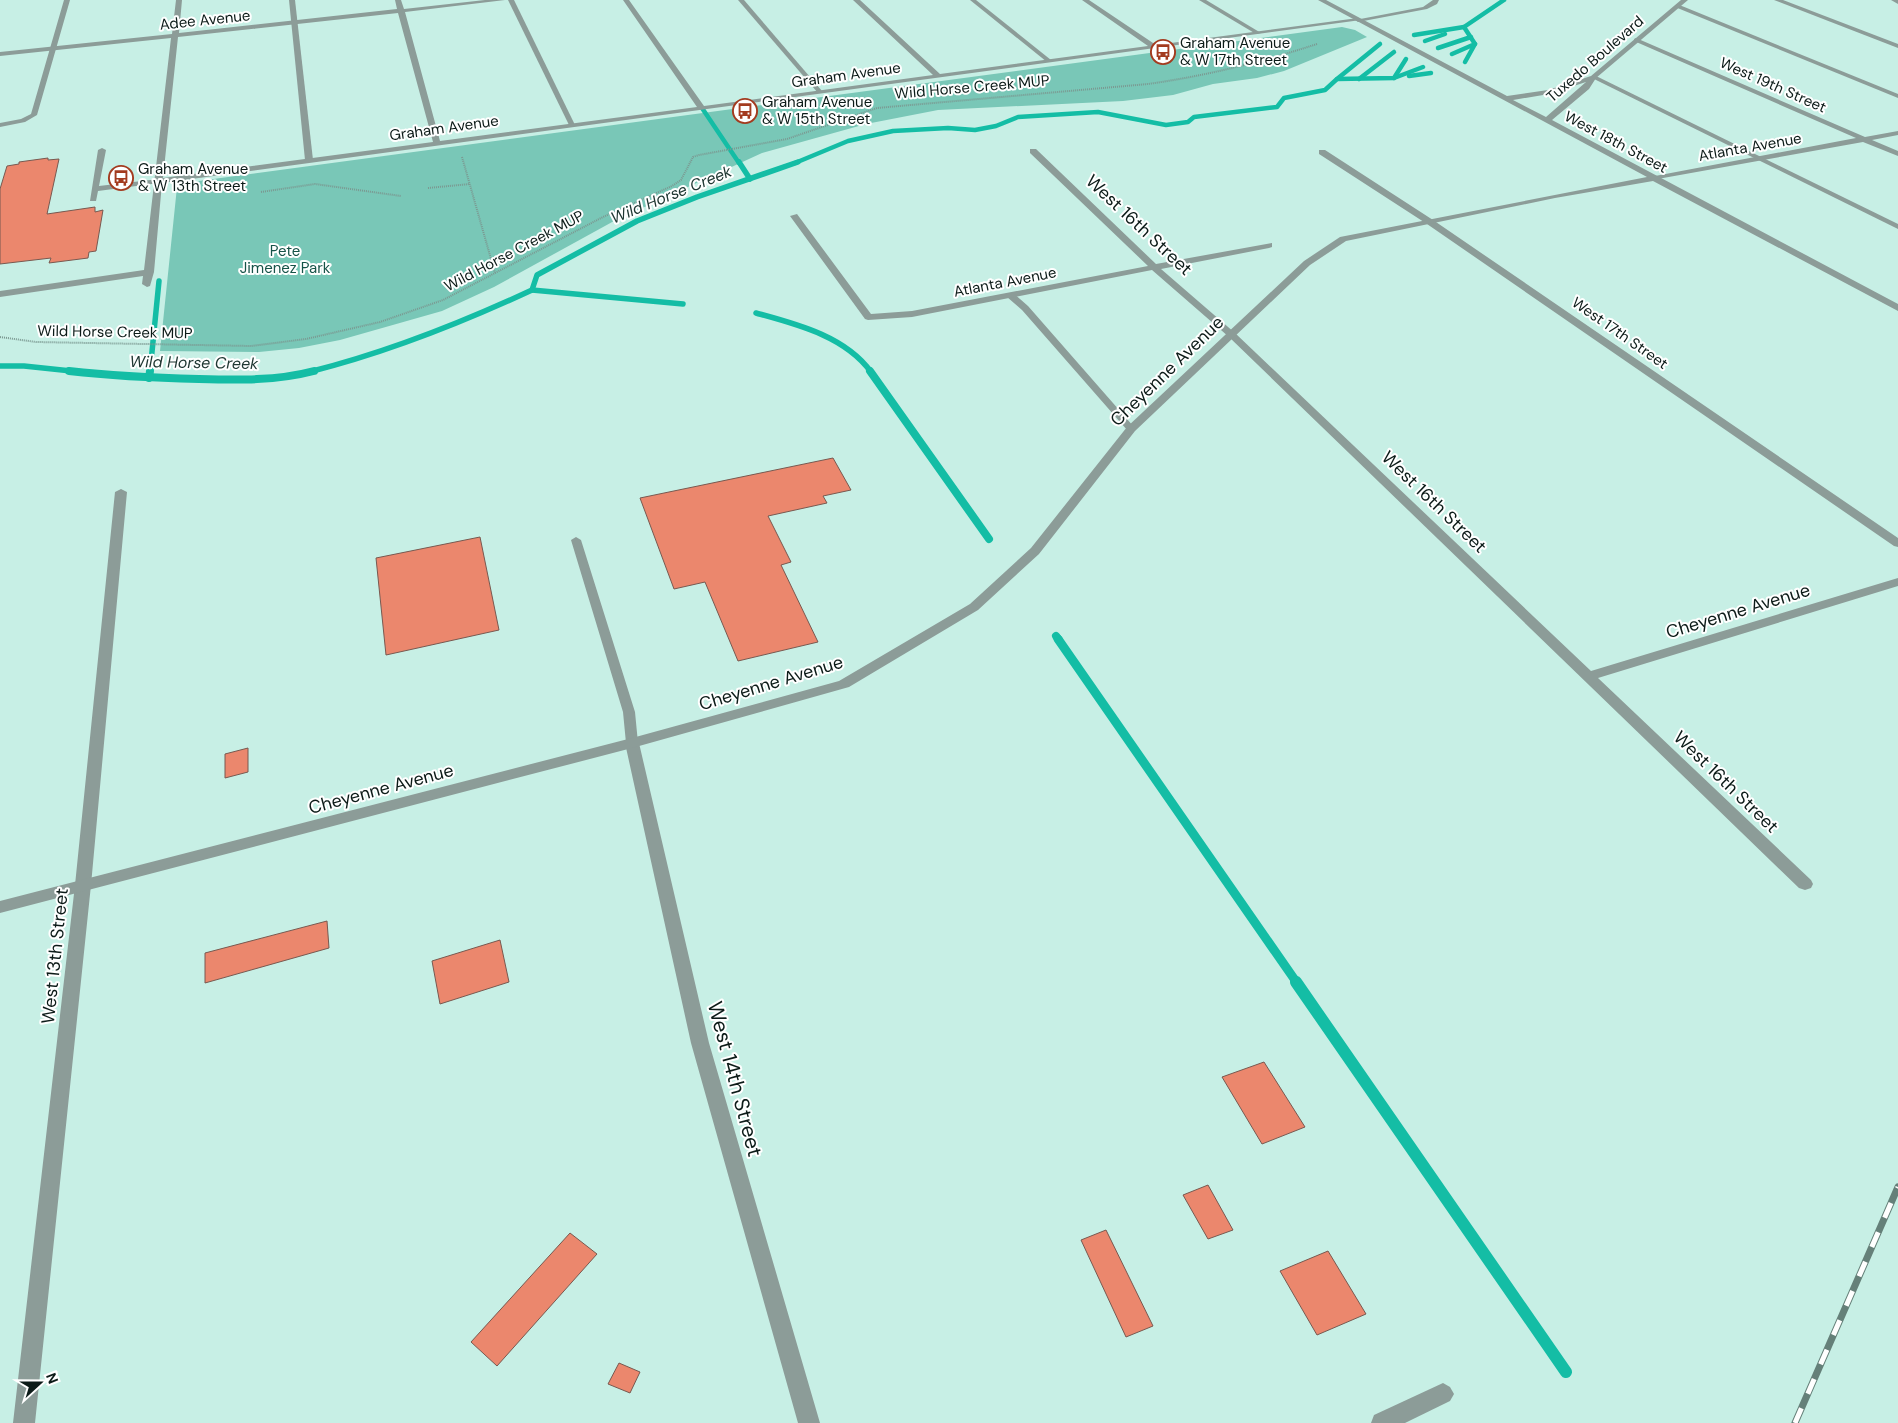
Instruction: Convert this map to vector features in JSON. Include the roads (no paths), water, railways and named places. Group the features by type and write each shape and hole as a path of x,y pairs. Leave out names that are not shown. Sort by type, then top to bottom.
{"street":[{"path":"147,284 180,0"},
{"path":"398,0 436,143"},
{"name":"Adee Avenue","path":"0,54 502,0"},
{"path":"626,0 702,108"},
{"path":"856,0 938,76"},
{"path":"1085,0 1154,47"},
{"name":"West 18th Street","path":"1321,0 1898,308"},
{"name":"Tuxedo Boulevard","path":"1546,121 1636,40 1685,0"},
{"path":"1777,0 1898,46"},
{"name":"Graham Avenue","path":"159,181 1358,20"},
{"name":"West 19th Street","path":"1636,40 1898,154"},
{"path":"1505,99 1559,90 1594,77"},
{"name":"Atlanta Avenue","path":"1430,222 1555,196 1898,133"},
{"name":"West 16th Street","path":"1033,151 1154,267 1232,334 1805,884"},
{"name":"West 17th Street","path":"1322,152 1430,222 1898,543"},
{"name":"Atlanta Avenue","path":"794,216 868,317 912,314 1269,245"},
{"name":"Cheyenne Avenue","path":"0,907 632,743 844,684 974,607 1035,551 1131,429 1307,263 1343,239 1430,222"},
{"path":"0,294 149,272"},
{"name":"West 13th Street","path":"24,1423 84,885 121,492"},
{"name":"Cheyenne Avenue","path":"1589,676 1898,582"},
{"name":"West 14th Street","path":"632,743 700,1043 809,1423"},
{"path":"1382,1423 1443,1394"}],"lane":[{"path":"0,125 23,121 34,115 67,0"},
{"path":"292,0 309,160"},
{"path":"512,0 572,125"},
{"path":"741,0 820,92"},
{"path":"973,0 1049,61"},
{"path":"1202,0 1258,33"},
{"path":"1358,20 1425,8 1435,4 1436,0"},
{"path":"1894,0 1898,2"},
{"path":"1678,6 1898,96"},
{"path":"1594,77 1898,227"},
{"path":"93,199 102,150"},
{"path":"95,189 159,181"},
{"path":"1010,295 1024,308 1131,429"},
{"path":"576,540 629,712 632,743"}],"waterway":[{"name":"Wild Horse Creek","path":"1464,27 1504,0"},
{"name":"Wild Horse Creek","path":"1414,35 1464,27"},
{"name":"Wild Horse Creek","path":"1464,27 1471,37"},
{"name":"Wild Horse Creek","path":"1425,41 1445,34"},
{"name":"Wild Horse Creek","path":"1438,48 1471,37"},
{"name":"Wild Horse Creek","path":"1471,37 1475,44"},
{"name":"Wild Horse Creek","path":"1337,79 1380,44"},
{"name":"Wild Horse Creek","path":"1452,54 1475,44"},
{"name":"Wild Horse Creek","path":"1465,62 1475,44"},
{"name":"Wild Horse Creek","path":"1360,79 1394,52"},
{"name":"Wild Horse Creek","path":"1394,78 1406,59"},
{"name":"Wild Horse Creek","path":"1394,78 1423,67"},
{"name":"Wild Horse Creek","path":"1409,76 1431,73"},
{"name":"Wild Horse Creek","path":"1360,79 1394,78"},
{"name":"Wild Horse Creek","path":"795,163 848,141 893,131 948,128 975,130 996,126 1018,117 1098,112 1166,125 1188,122 1194,117 1277,107 1284,98 1325,90 1337,79"},
{"name":"Wild Horse Creek","path":"1337,79 1360,79"},
{"path":"702,108 739,163"},
{"path":"739,162 750,179"},
{"name":"Wild Horse Creek","path":"750,179 798,162"},
{"name":"Wild Horse Creek","path":"532,290 537,275 637,221 750,179"},
{"path":"150,372 159,281"},
{"name":"Wild Horse Creek","path":"309,372 366,356 422,336 532,290"},
{"path":"532,290 683,304"},
{"path":"756,313 803,327 834,340 848,349 871,372"},
{"name":"Wild Horse Creek","path":"0,366 24,366 81,372"},
{"name":"Wild Horse Creek","path":"69,371 149,377"},
{"path":"149,377 150,371"},
{"name":"Wild Horse Creek","path":"149,377 228,380 257,379 285,377 314,371"},
{"path":"870,371 989,539"},
{"path":"1056,636 1059,640"},
{"path":"1058,639 1297,983"},
{"path":"1296,982 1566,1372"}],"railway":[{"path":"1795,1423 1898,1187"}],"place":[{"name":"Graham Avenue & W 17th Street","path":"1163,52"},
{"name":"Graham Avenue & W 15th Street","path":"745,111"},
{"name":"Graham Avenue & W 13th Street","path":"121,178"}],"park label":[{"name":"Pete Jimenez Park","path":"285,260"}]}
